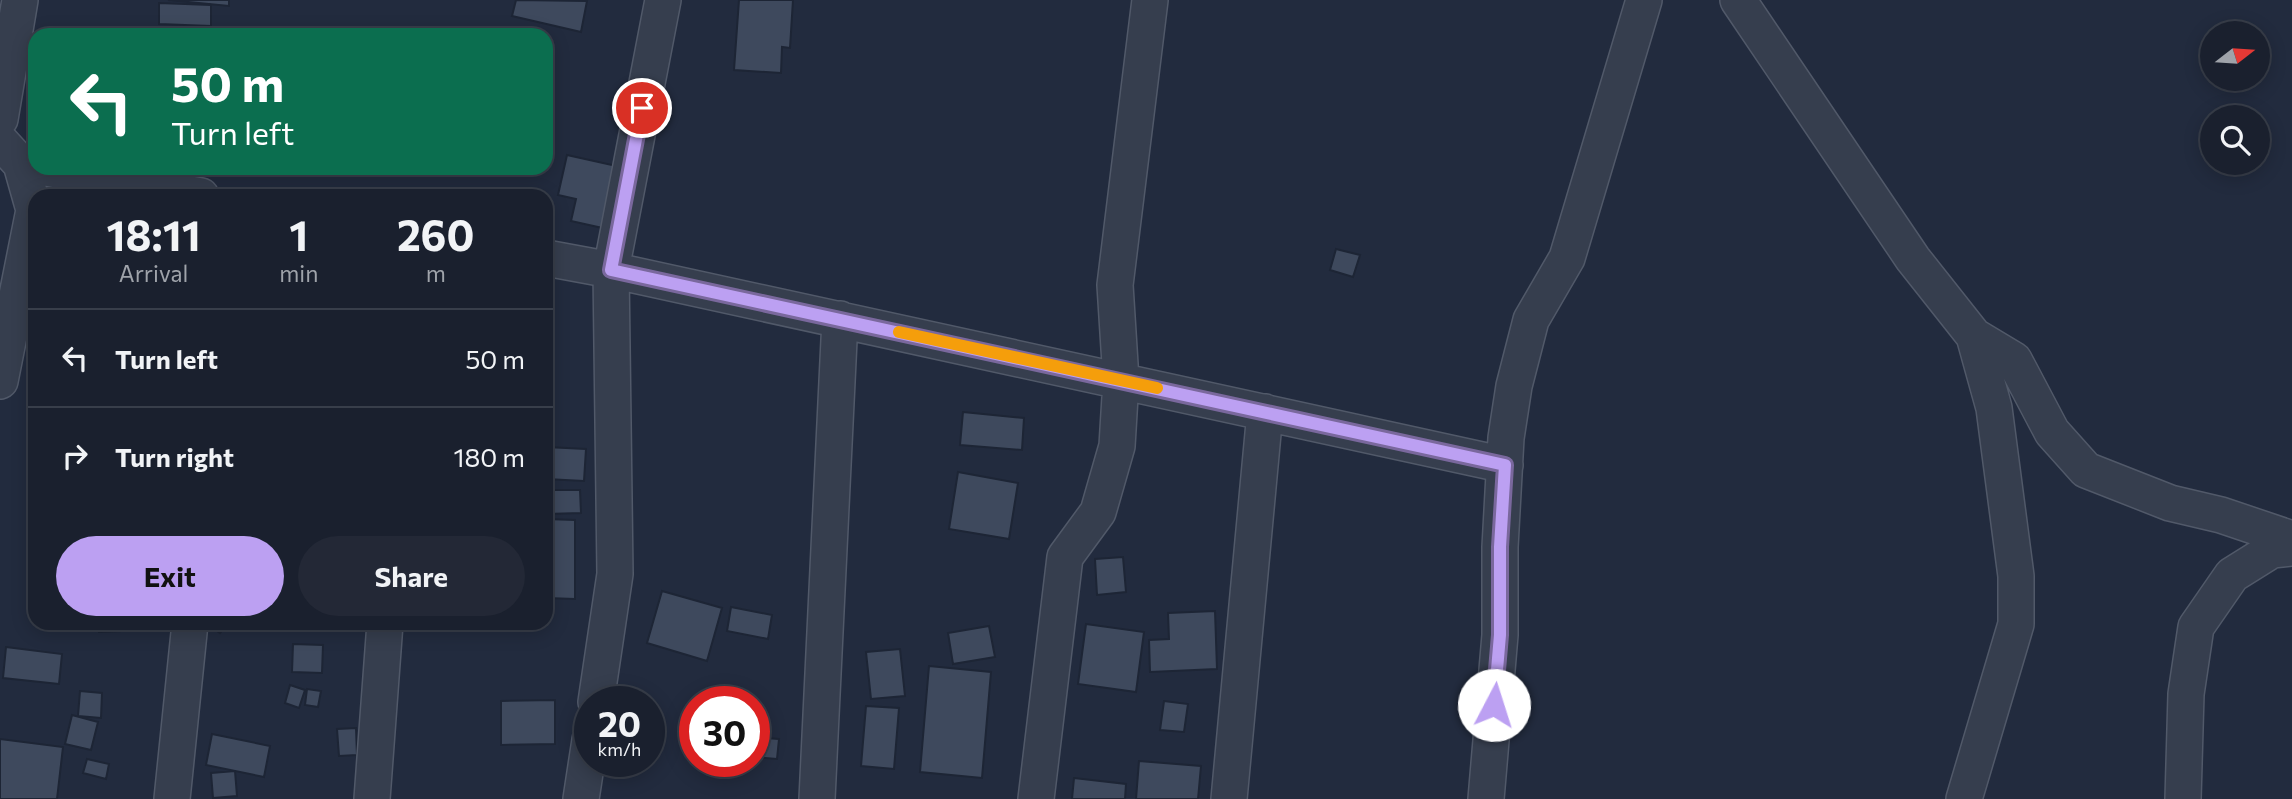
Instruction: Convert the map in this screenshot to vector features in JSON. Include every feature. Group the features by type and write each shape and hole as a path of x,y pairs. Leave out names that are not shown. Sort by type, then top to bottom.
{"street":[{"path":"0,120 20,0"},
{"path":"598,686 615,574 611,270 663,0"},
{"path":"1037,799 1065,557 1098,512 1117,446 1121,380 1115,285 1150,0"},
{"path":"1486,799 1500,635 1500,547 1506,438 1514,386 1531,320 1567,258 1644,0"},
{"path":"1738,0 1913,258 1974,335 2014,360 2052,432 2086,470 2170,503 2221,514 2292,539"},
{"path":"99,175 167,189"},
{"path":"0,381 28,240"},
{"path":"553,259 840,319 1505,465"},
{"path":"817,799 840,319"},
{"path":"1964,799 2015,624 2017,576 1994,408 1974,335"},
{"path":"1229,799 1265,412"},
{"path":"2183,799 2186,694 2196,627 2232,575 2273,550 2292,548"},
{"path":"172,799 189,630"},
{"path":"372,799 384,630"},
{"path":"581,799 584,777"}],"building":[{"path":"168,0 229,0 229,6"},
{"path":"516,0 587,1 581,32 512,16"},
{"path":"739,0 793,0 790,48 782,47 781,73 734,70"},
{"path":"159,3 211,5 211,26 159,24"},
{"path":"567,155 630,169 616,231 571,221 576,199 558,195"},
{"path":"1336,249 1360,255 1353,277 1330,270"},
{"path":"963,412 1024,418 1022,450 960,445"},
{"path":"553,447 586,449 584,481 553,479"},
{"path":"958,472 1018,483 1009,539 949,529"},
{"path":"553,490 580,490 581,513 553,514"},
{"path":"553,519 575,520 575,599 553,598"},
{"path":"1123,557 1126,592 1097,595 1095,559"},
{"path":"662,591 722,608 707,661 647,643"},
{"path":"731,607 772,615 768,639 727,631"},
{"path":"1215,611 1217,669 1150,672 1149,640 1169,639 1168,613"},
{"path":"1086,624 1144,632 1136,692 1078,684"},
{"path":"989,626 995,657 953,664 948,633"},
{"path":"99,630 144,630 99,632"},
{"path":"293,644 323,645 322,673 292,672"},
{"path":"6,647 62,654 59,684 3,678"},
{"path":"900,649 905,696 871,699 866,652"},
{"path":"929,666 991,672 982,778 920,772"},
{"path":"290,685 305,690 299,708 285,703"},
{"path":"307,689 321,691 318,707 305,705"},
{"path":"80,691 102,693 101,718 78,716"},
{"path":"555,700 555,744 501,745 501,701"},
{"path":"1164,701 1188,704 1184,732 1160,730"},
{"path":"866,706 899,708 894,769 861,766"},
{"path":"72,715 98,722 91,750 65,744"},
{"path":"356,728 357,755 339,756 337,729"},
{"path":"212,734 270,746 264,777 206,765"},
{"path":"770,738 779,739 777,759 770,758"},
{"path":"0,739 63,747 57,799 0,799"},
{"path":"87,759 109,764 106,779 83,773"},
{"path":"1139,761 1201,766 1198,799 1136,799"},
{"path":"235,771 237,796 213,798 211,773"},
{"path":"1074,778 1126,784 1125,799 1072,799"}],"slow traffic":[{"path":"899,332 1157,388"}],"route":[{"path":"642,108 611,270 1505,465 1500,547 1500,635 1494,705"}]}
